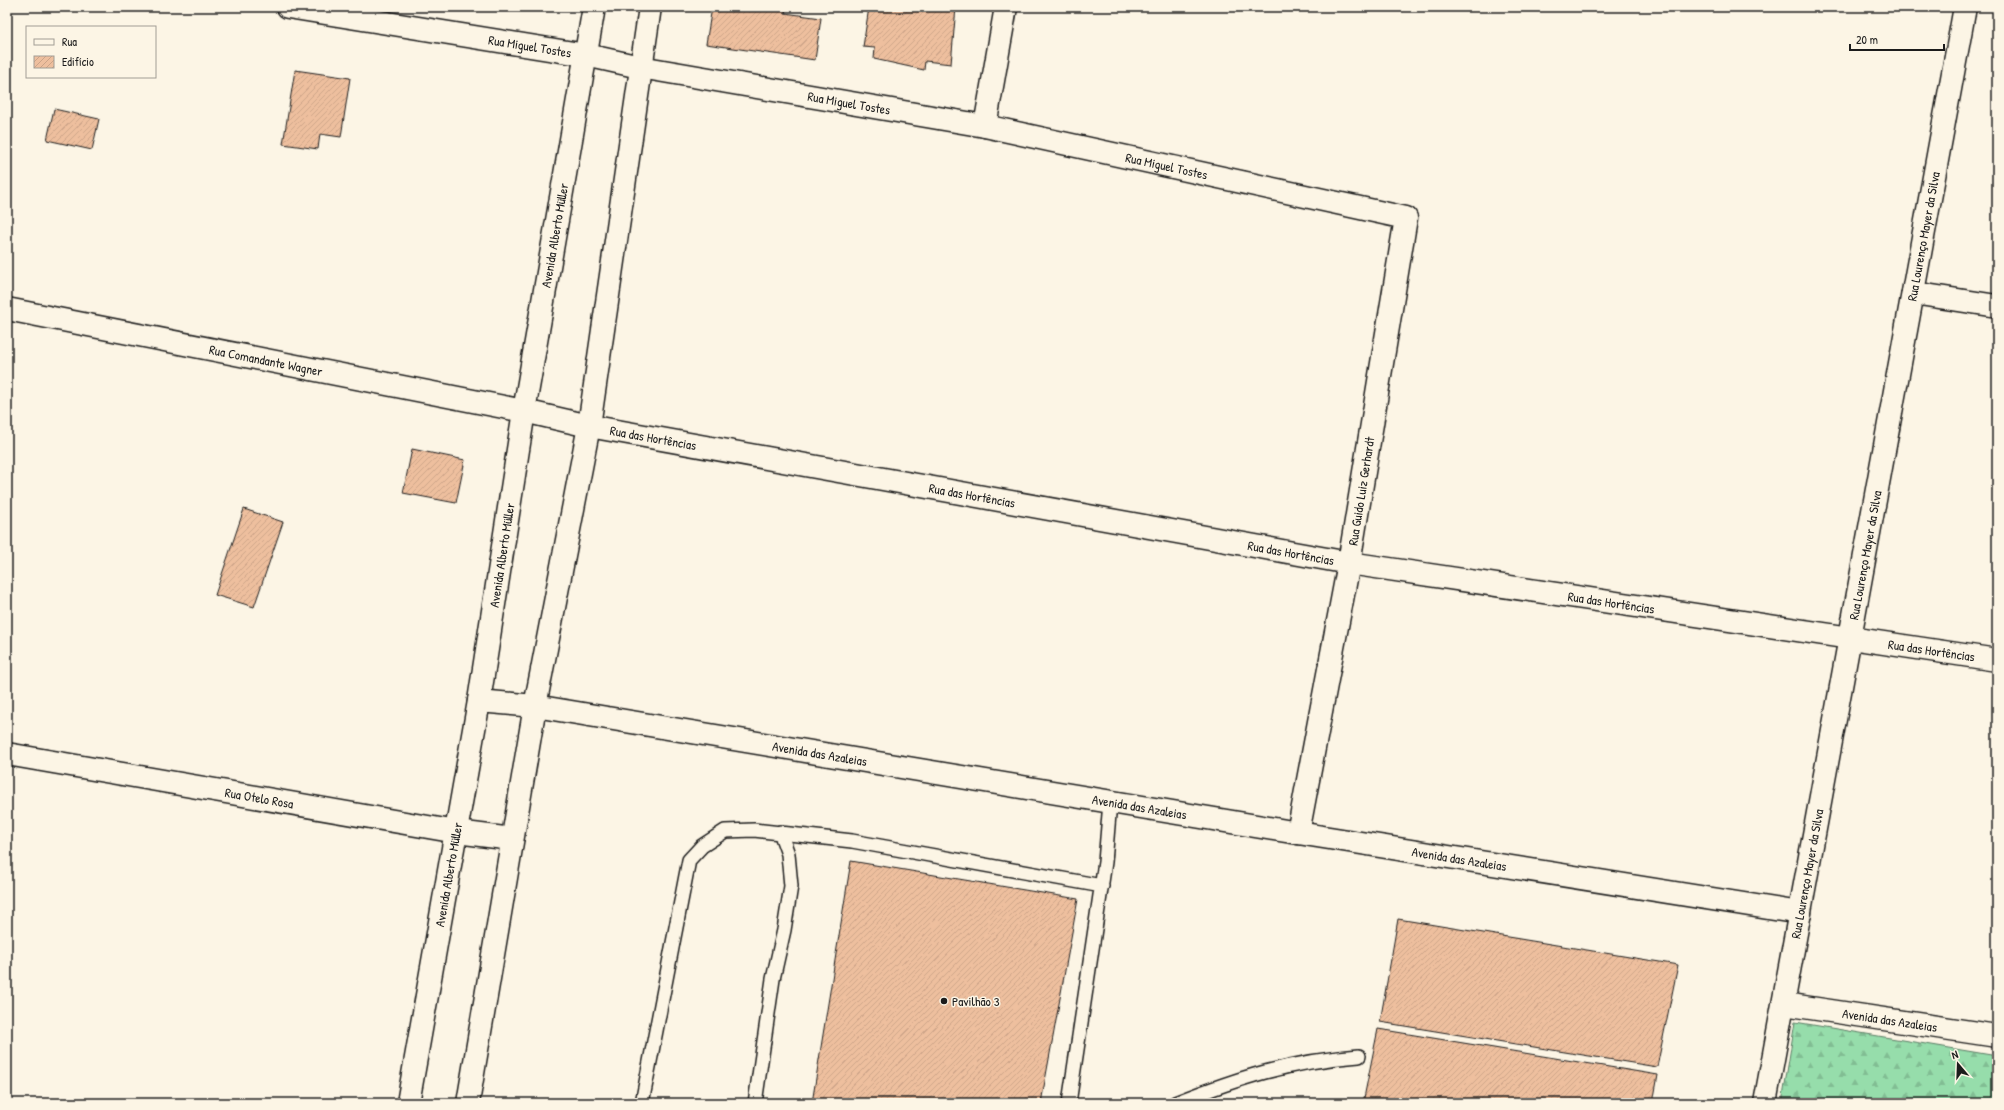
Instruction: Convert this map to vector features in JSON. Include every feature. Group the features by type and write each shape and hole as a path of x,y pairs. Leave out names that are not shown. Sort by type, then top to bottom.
{"street":[{"name":"Rua Miguel Tostes","path":"288,7 586,55 640,66 985,126 1406,218"},
{"name":"Avenida Alberto Müller","path":"408,1103 457,832 524,410 594,7"},
{"path":"468,1103 535,706 589,426 640,66 650,7"},
{"path":"985,126 1006,7"},
{"name":"Rua Lourenço Mayer da Silva","path":"1765,1103 1965,7"},
{"name":"Rua Guido Luiz Gerhardt","path":"1298,834 1349,563 1406,218"},
{"path":"1913,293 1997,306"},
{"name":"Rua Comandante Wagner","path":"7,309 524,410 589,426"},
{"name":"Rua das Hortências","path":"589,426 1349,563 1997,660"},
{"name":"Avenida das Azaleias","path":"479,701 535,706 1298,834 1800,914"},
{"name":"Rua Otelo Rosa","path":"7,754 457,832 512,839"},
{"name":"Avenida das Azaleias","path":"1784,1004 1997,1036"}],"lane":[{"path":"1069,1103 1102,886 1110,802"},
{"path":"642,1103 689,860 702,846 725,831 754,830 780,832 852,841 1102,886"},
{"path":"755,1103 774,979 791,886 788,854 780,832"},
{"path":"1175,1103 1261,1072 1333,1058 1359,1056"}],"green space":[{"path":"1795,1022 1997,1056 1997,1103 1782,1103"}],"building":[{"path":"712,7 786,7 785,13 821,18 815,60 706,44"},
{"path":"869,7 956,7 951,64 925,61 924,70 874,59 875,48 863,47"},
{"path":"295,70 350,78 341,137 320,134 318,149 283,144"},
{"path":"54,109 99,119 92,150 47,140"},
{"path":"412,449 465,460 456,503 403,493"},
{"path":"244,509 283,522 254,607 215,595"},
{"name":"Pavilhão 3","path":"851,861 1078,899 1041,1103 812,1103"},
{"path":"1398,919 1678,965 1657,1067 1380,1022"},
{"path":"1378,1029 1658,1075 1653,1103 1363,1103"}],"place":[{"name":"Pavilhão 3","path":"944,1001"}]}
